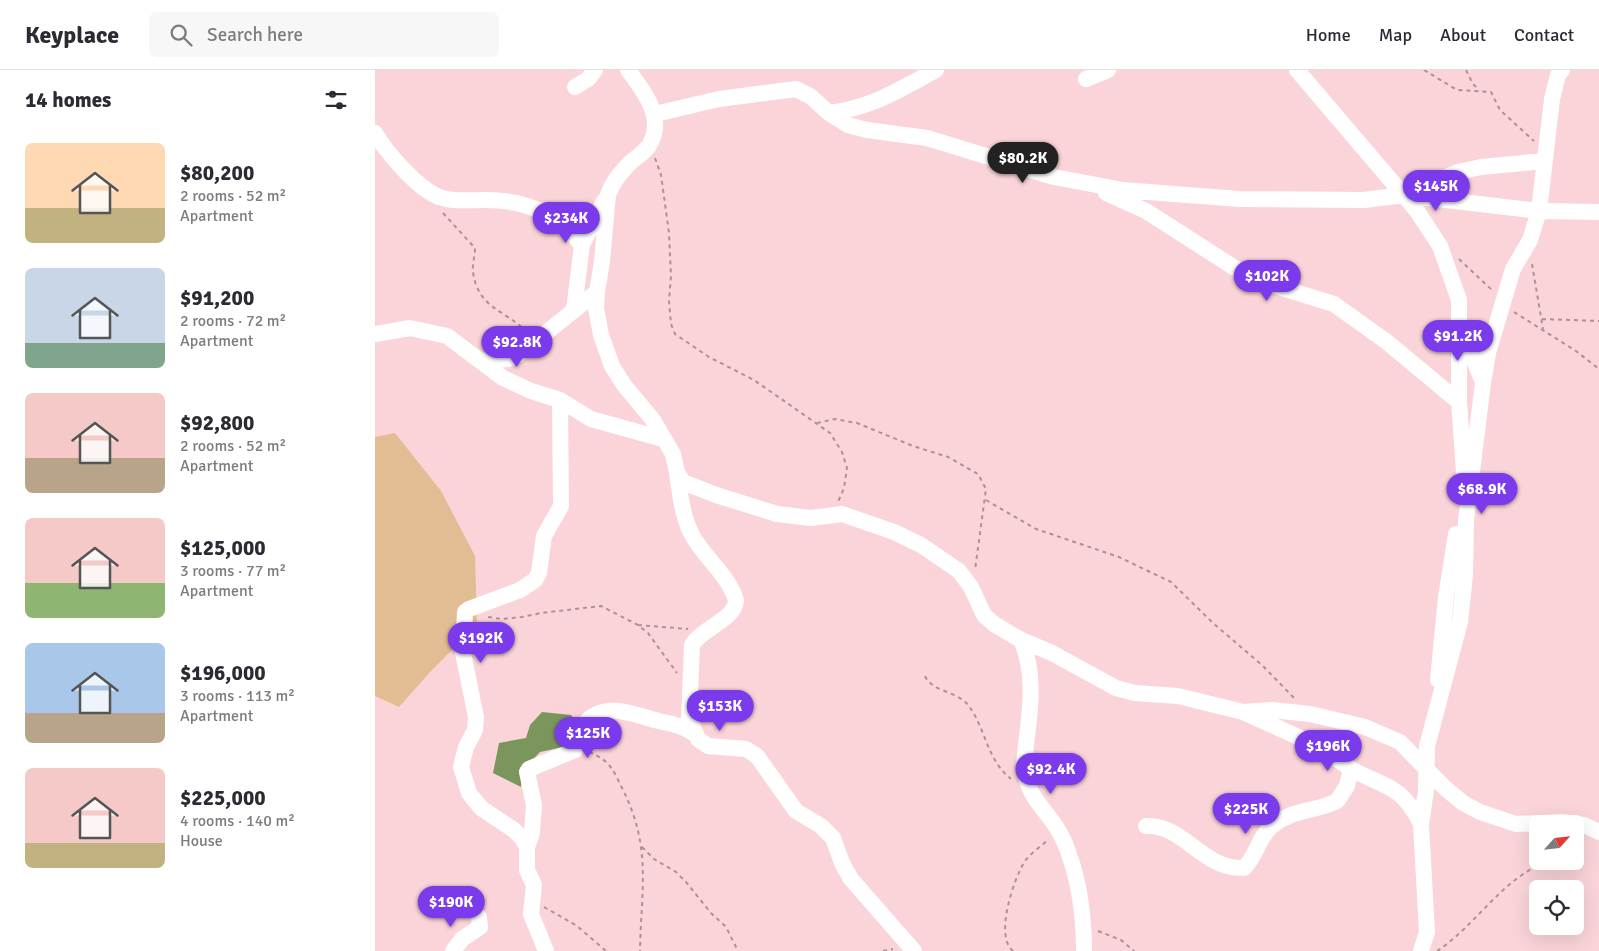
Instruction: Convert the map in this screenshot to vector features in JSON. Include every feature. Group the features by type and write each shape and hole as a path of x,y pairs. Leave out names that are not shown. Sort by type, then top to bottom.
{"street":[{"path":"575,87 588,79 595,70"},
{"path":"574,310 582,244 617,177 651,144 655,132 655,114 628,70"},
{"path":"829,113 849,111 876,103 936,70"},
{"path":"1086,79 1108,70"},
{"path":"1297,70 1403,195 1440,246 1459,300 1461,329 1459,402 1464,471 1446,597 1438,669 1437,703"},
{"path":"1421,951 1427,932 1421,824 1429,735 1437,703 1445,682 1459,622 1465,575 1465,527 1483,383 1489,353 1513,269 1530,240 1539,212 1544,158 1553,99 1558,75 1562,70"},
{"path":"655,114 719,99 796,89 810,96 829,113 848,125 867,130 927,138 1053,177 1085,183 1167,195 1239,199 1364,200 1403,195 1539,212 1599,212"},
{"path":"375,133 383,155 435,194 446,199 496,201 531,207 554,217 567,227 582,244"},
{"path":"1403,195 1458,172 1544,158"},
{"path":"1085,183 1147,211 1252,280 1334,304 1387,342 1459,402"},
{"path":"608,195 596,308 601,335 612,366 624,385 653,420 673,454 682,504 690,531 729,584 736,600 733,611 694,641 690,653 692,687 689,718 695,734 700,741 708,746 746,749 757,756 797,810 821,826 833,838 851,879 914,951"},
{"path":"481,361 507,359 518,355 597,292"},
{"path":"375,334 400,329 432,331 447,336 503,378 531,391 560,400 591,419 663,439"},
{"path":"1461,329 1483,383"},
{"path":"527,848 521,837 514,830 481,808 469,793 461,767 475,730 476,717 463,653 463,624 465,612 469,608 521,590 535,580 539,573 544,536 561,506 560,400"},
{"path":"677,472 687,485 777,514 811,518 834,514 871,523 921,545 959,571 971,587 984,614 994,624 1021,640 1051,653 1116,688 1135,692 1178,696 1243,712 1296,736 1329,753 1351,769 1390,786 1413,809 1421,824"},
{"path":"1021,640 1027,654 1032,678 1024,766 1025,778 1033,798 1058,830 1079,892 1084,928 1084,951"},
{"path":"546,951 531,914 534,885 527,870 527,848 532,833 534,813 527,772 529,769 565,756 578,746 586,722 598,714 620,710 676,723 695,734"},
{"path":"1243,712 1272,710 1310,714 1365,727 1394,739 1407,747 1427,770 1463,802 1505,821 1516,824 1573,823 1599,832"},
{"path":"1145,826 1167,829 1199,853 1216,862 1225,866 1243,868 1249,863 1263,835 1271,826 1299,811 1337,801 1347,786 1351,769"},
{"path":"453,951 462,939 481,926 479,917"}],"path":[{"path":"1424,70 1451,88 1462,91 1479,90 1493,93 1500,110 1525,132 1544,158"},
{"path":"1467,70 1473,84 1479,90"},
{"path":"651,144 661,175 669,233 670,309 671,324 675,334 709,357 754,380 831,433 842,452 847,468 845,488 834,514"},
{"path":"435,194 445,216 475,248 473,272 482,299 515,321 536,342"},
{"path":"1440,246 1471,269 1493,291 1502,305 1543,329 1599,370"},
{"path":"1532,262 1543,329"},
{"path":"1542,318 1599,321"},
{"path":"817,423 844,419 871,427 913,446 948,457 978,474 984,480 986,500 971,587"},
{"path":"986,500 1036,529 1127,561 1171,582 1213,623 1263,666 1310,714"},
{"path":"469,608 487,617 502,619 601,606 638,625 648,633 664,653 679,680"},
{"path":"638,625 706,630"},
{"path":"925,676 930,683 957,696 969,706 994,761 1014,782"},
{"path":"578,746 602,758 612,767 635,814 642,847 645,881 640,922 640,951"},
{"path":"1013,951 1007,944 1006,920 1007,904 1011,890 1025,862 1058,830"},
{"path":"642,847 654,859 676,872 686,882 711,913 726,927 738,951"},
{"path":"1437,951 1530,870"},
{"path":"534,896 542,905 577,926 606,951"},
{"path":"1084,928 1109,934 1134,951"}],"shaded area":[{"path":"395,433 441,491 475,556 477,625 431,671 399,707 375,696 375,437"},
{"path":"542,712 571,715 581,730 573,745 540,752 522,771 521,787 493,773 499,743 526,738 530,725"}]}
